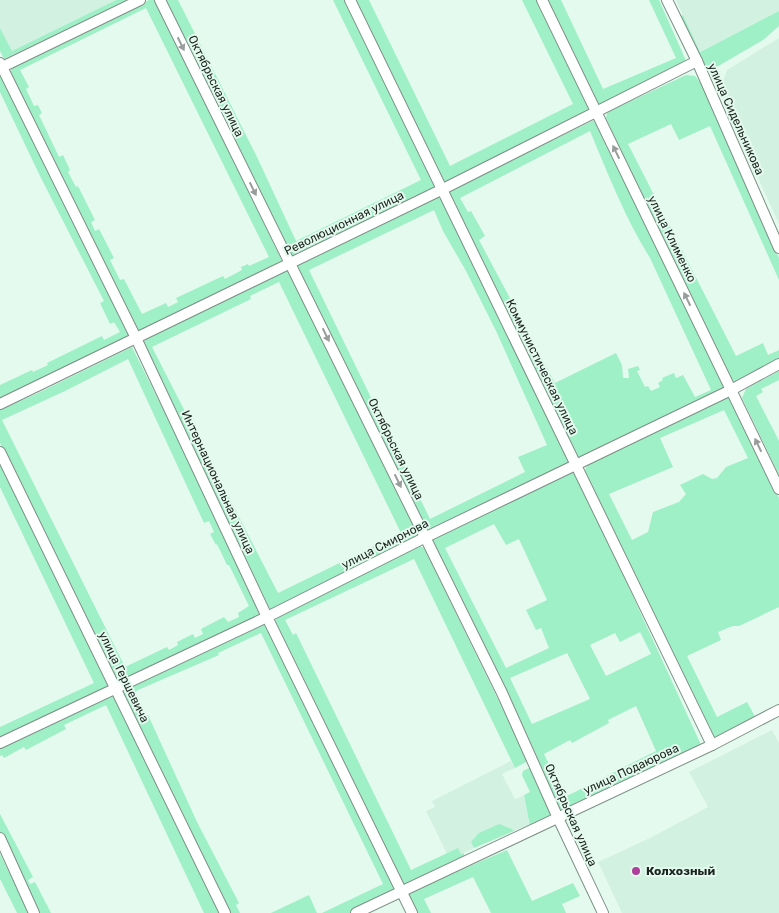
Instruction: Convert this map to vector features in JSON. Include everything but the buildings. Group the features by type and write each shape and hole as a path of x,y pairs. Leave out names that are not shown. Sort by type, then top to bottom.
{"street":[{"path":"1,66 140,0"},
{"name":"Октябрьская улица","path":"160,0 426,537 506,702 603,913"},
{"name":"Коммунистическая улица","path":"350,0 712,745"},
{"name":"улица Клименко","path":"542,0 779,489"},
{"name":"улица Сидельникова","path":"667,0 697,61 779,248"},
{"name":"Революционная улица","path":"0,404 442,189 697,61"},
{"name":"Интернациональная улица","path":"1,66 136,338 267,617 412,913"},
{"name":"улица Смирнова","path":"0,743 267,617 426,537 731,390 779,364"},
{"name":"улица Гершевича","path":"0,452 225,913"},
{"name":"улица Подаюрова","path":"356,913 712,745 779,710"},
{"path":"0,838 34,913"}],"shaded area":[{"path":"0,0 116,0 12,51 0,28"},
{"path":"676,0 779,0 779,11 699,52"},
{"path":"779,38 779,224 753,167 758,158 749,138 739,136 720,90 727,70"},
{"path":"772,730 779,743 779,913 622,913 598,862 652,837 708,807 689,772"},
{"path":"511,761 515,768 502,774 515,799 524,795 529,825 514,831 512,829 471,842 474,848 461,854 458,849 447,854 426,811 435,807 432,801"}],"green space":[{"path":"116,0 130,0 4,59 0,51 0,28 12,51"},
{"path":"149,0 155,0 282,261 281,263 137,334 10,73 13,66","holes":["146,8 269,257 249,266 248,264 241,267 242,270 225,279 223,276 176,298 178,302 168,307 166,303 142,314 124,279 120,280 110,260 114,258 99,229 95,231 91,222 95,220 78,186 76,187 68,172 70,170 63,155 59,157 39,115 42,113 38,105 34,106 26,89 29,87 20,70"]},
{"path":"165,0 178,0 257,157 296,241 421,180 333,0 346,0 436,186 383,214 293,257"},
{"path":"353,0 369,0 450,166 573,104 522,0 536,0 588,106 588,111 444,183"},
{"path":"544,0 561,0 603,89 676,58 649,0 659,0 687,63 598,105"},
{"path":"779,11 779,26 763,40 715,68 709,68 699,59 678,17 683,15 700,52"},
{"path":"0,74 130,337 0,400 0,385 32,370 33,372 48,365 47,363 102,336 104,340 120,332 114,322 110,324 100,303 104,301 40,176 0,92"},
{"path":"686,75 695,76 703,86 779,258 779,280 710,126 679,140 671,124 628,144 736,356 763,343 768,355 779,350 779,362 736,383 731,380 645,204 606,118 607,113 610,111"},
{"path":"594,120 726,390 582,461 576,457 449,191","holes":["590,131 610,180 650,258 711,390 695,397 683,375 676,378 674,373 662,378 663,380 658,383 660,387 651,391 648,386 645,387 637,371 640,370 638,366 628,369 629,378 623,378 622,365 616,353 555,383 479,240 485,236 471,211 468,212 460,198"]},
{"path":"439,196 441,197 572,465 427,534 297,265","holes":["434,210 443,231 466,271 497,333 547,445 518,457 525,472 430,519 309,270"]},
{"path":"288,268 419,536 271,612 179,429 143,342","holes":["279,282 401,533 278,593 152,347 251,299 250,296"]},
{"path":"132,347 226,536 261,611 260,617 124,680 116,678 0,443 0,410","holes":["128,359 204,523 209,521 214,532 210,534 227,565 229,565 249,606 238,613 239,617 228,622 224,617 201,629 203,634 195,638 193,634 177,642 178,645 169,650 167,647 125,667 2,420"]},
{"path":"779,371 779,380 761,389 763,392 756,396 779,441 779,475 742,398 746,389"},
{"path":"728,395 779,498 779,607 739,626 733,626 718,632 721,640 687,656 717,717 747,702 757,720 712,743 585,475 589,464","holes":["724,410 748,458 726,467 717,478 712,479 703,474 680,485 686,494 679,502 653,512 648,532 632,540 609,494 673,467 660,438"]},
{"path":"0,459 109,681 109,687 0,741 0,727 94,683 0,487"},
{"path":"575,470 702,747 561,811 558,809 429,538","holes":["494,524 506,545 519,539 547,600 526,610 536,630 541,628 549,648 506,668 445,548","640,632 651,654 606,676 590,645 615,633 620,642","567,653 590,699 532,724 510,678","636,706 656,751 565,797 544,754 570,740 572,743 609,723 608,720"]},
{"path":"418,545 424,548 528,761 515,768 414,559 285,620 293,635 296,633 411,870 458,848 461,854 464,853 464,857 404,886 275,623 276,618"},
{"path":"266,624 290,669 335,768 398,890 351,913 322,913 383,884 261,633 218,653 219,655 134,693 144,717 148,715 197,822 239,903 236,905 240,913 227,913 124,694 125,688"},
{"path":"114,694 221,913 204,913 106,705 64,725 66,729 26,750 24,747 4,758 2,755 0,756 0,748"},
{"path":"531,767 550,817 530,827 524,795 530,792 522,775 523,771"},
{"path":"0,814 33,877 28,880 30,884 35,882 51,913 35,913 0,839"},
{"path":"499,824 514,831 474,848 471,842 479,833"},
{"path":"507,850 532,901 573,883 580,896 562,904 566,913 491,913 473,877 424,899 431,913 418,913 408,893"},
{"path":"0,854 29,913 17,913 0,879"},
{"path":"309,895 317,913 271,913"}],"place":[{"name":"Колхозный","path":"636,871"}]}
